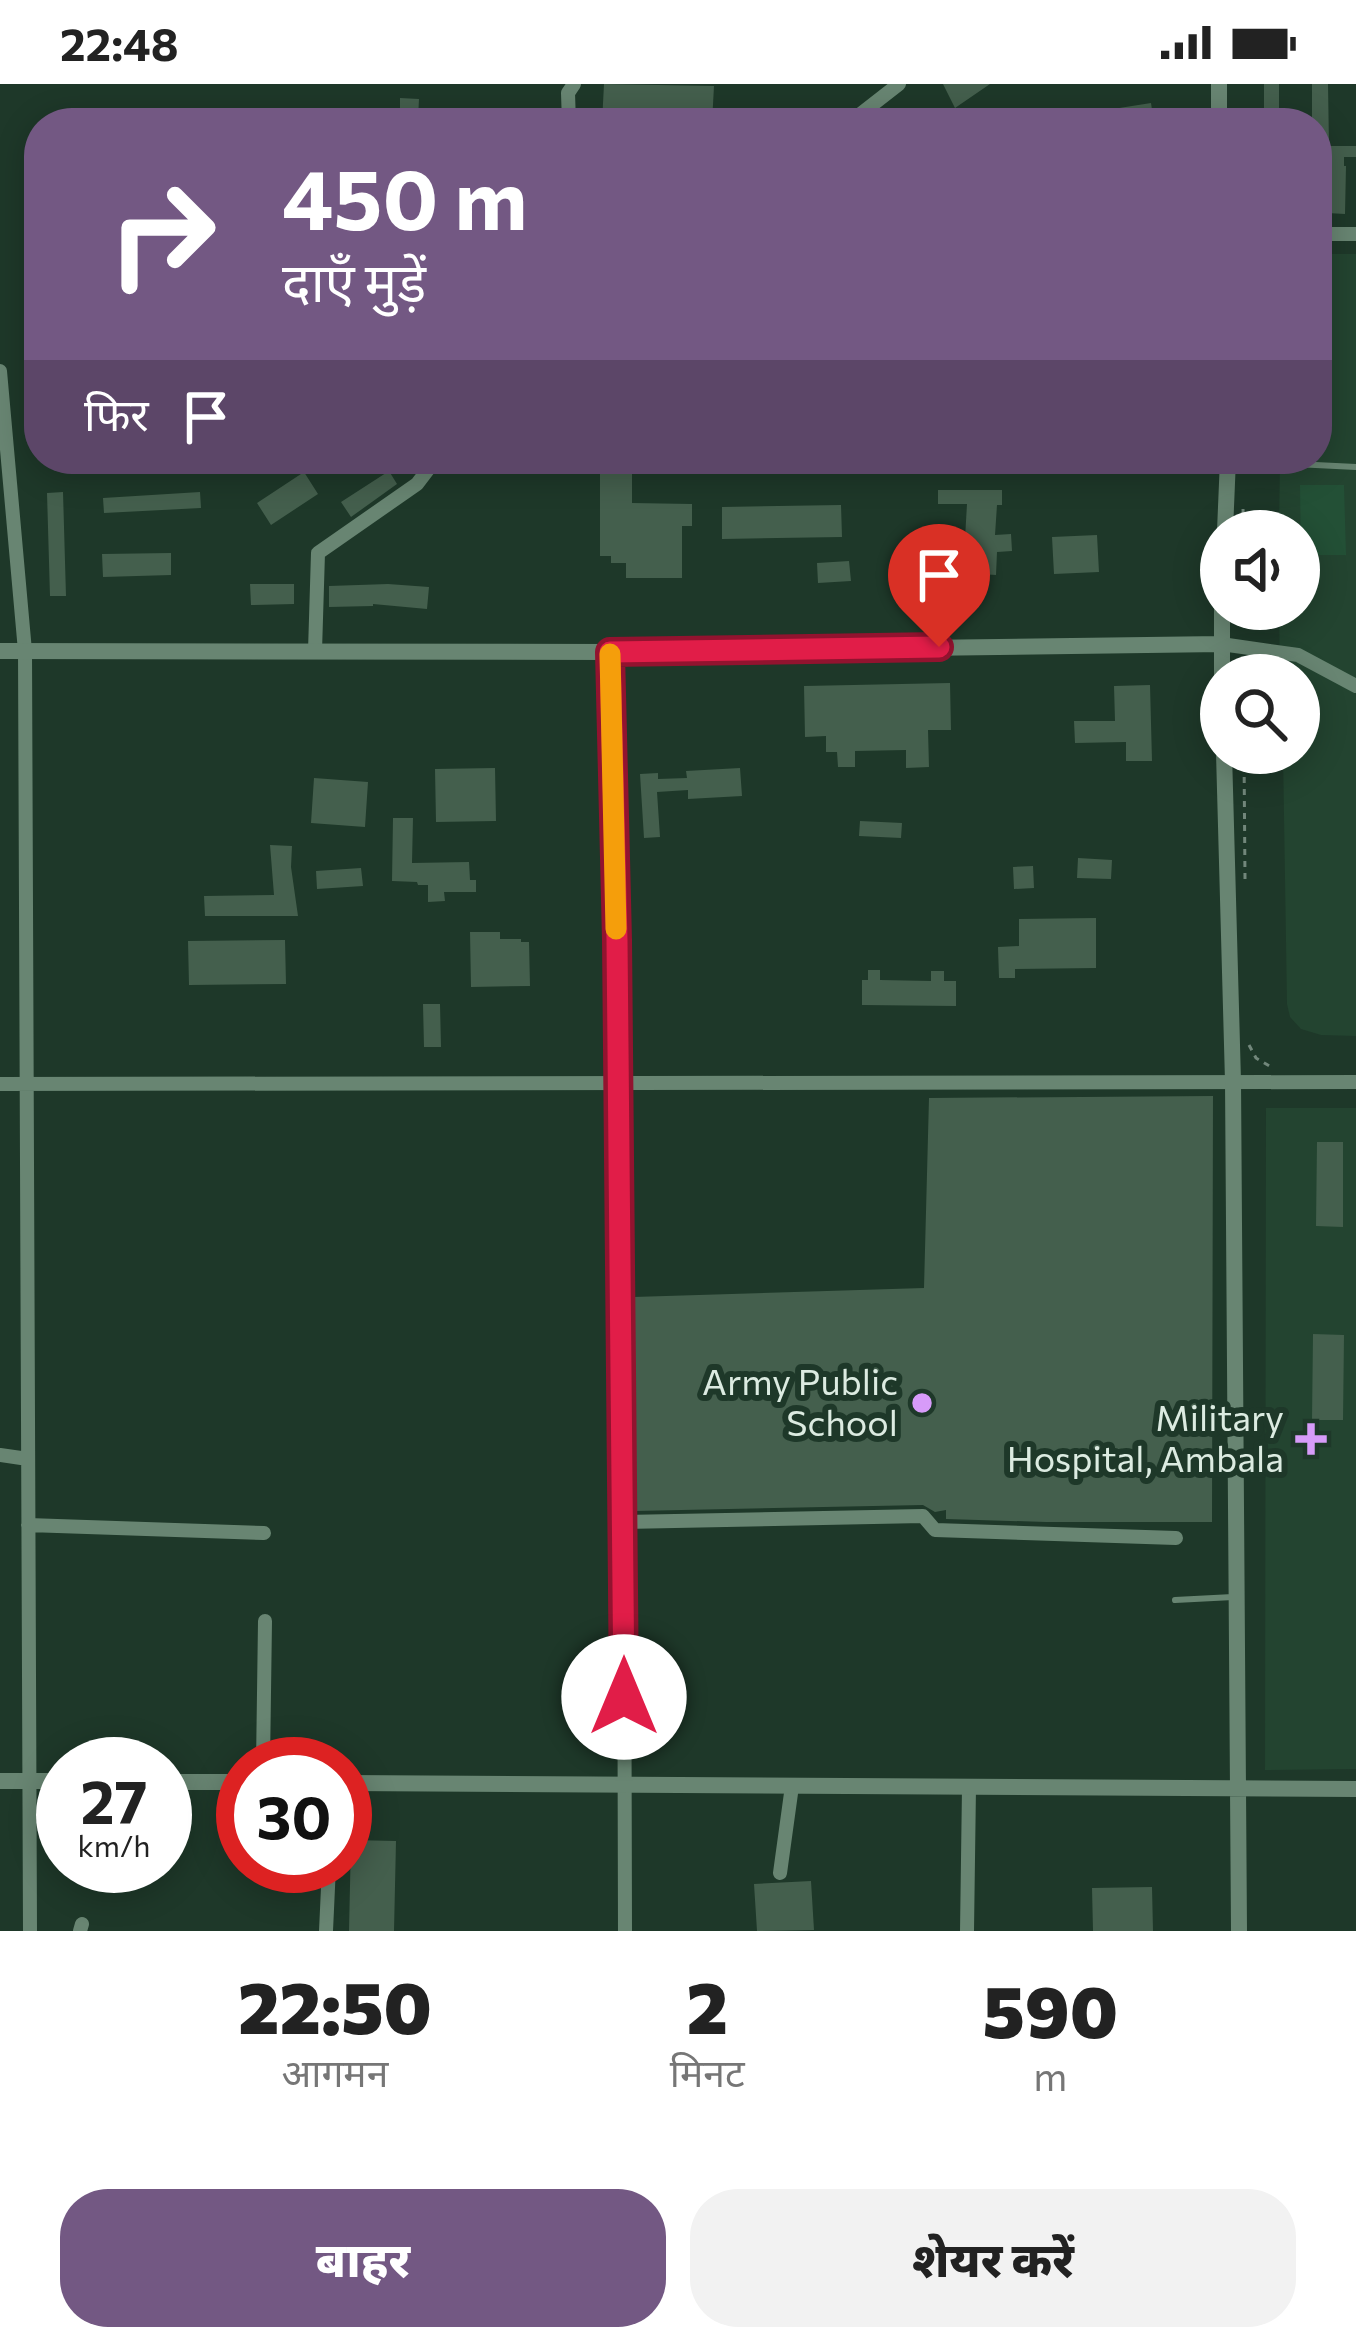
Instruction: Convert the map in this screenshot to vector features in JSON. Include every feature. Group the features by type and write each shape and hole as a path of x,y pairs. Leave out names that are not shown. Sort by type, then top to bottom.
{"street":[{"path":"868,108 898,84"},
{"path":"0,371 25,651 30,1931"},
{"path":"315,651 318,553 425,474"},
{"path":"1227,510 1228,474"},
{"path":"1221,630 1221,654"},
{"path":"0,651 610,652 1221,644 1298,655 1354,686"},
{"path":"610,652 624,1522 625,1931"},
{"path":"1225,774 1233,1081 1239,1931"},
{"path":"0,1084 1356,1082"},
{"path":"0,1455 28,1459"},
{"path":"624,1522 923,1516 935,1530 1176,1538"},
{"path":"28,1525 264,1533"},
{"path":"263,1737 265,1622"},
{"path":"0,1781 36,1781"},
{"path":"372,1783 1356,1789"},
{"path":"780,1873 792,1786"},
{"path":"967,1931 968,1787"},
{"path":"326,1931 328,1893"}],"lane":[{"path":"1175,1600 1237,1597"}],"path":[{"path":"1244,774 1245,894"},
{"path":"1247,1035 1256,1058 1269,1066"}],"shaded area":[{"path":"1332,254 1356,254 1356,1036 1301,1029 1290,1017 1287,1004 1283,774 1320,774 1320,654 1280,654 1279,630 1320,630 1320,510 1279,510 1280,474 1332,474"},
{"path":"1300,485 1344,485 1346,555 1320,555 1320,510 1300,510"},
{"name":"Military Hospital, Ambala","path":"1266,1108 1356,1108 1356,1769 1265,1770"}],"building":[{"path":"604,84 714,86 713,108 603,108"},
{"path":"943,84 990,84 955,108"},
{"path":"1264,84 1279,84 1279,108 1264,108"},
{"path":"1312,84 1328,84 1328,108 1312,108"},
{"path":"400,98 419,99 419,108 400,108"},
{"path":"1332,146 1356,146 1356,157 1344,157 1345,214 1332,213"},
{"path":"301,474 318,494 271,525 257,503"},
{"path":"384,474 391,474 397,484 351,517 341,502"},
{"path":"600,474 632,474 632,503 692,504 692,526 682,526 682,578 626,578 626,563 611,563 611,556 600,556"},
{"path":"938,490 1002,490 995,535 1011,534 1012,551 997,552 996,575 963,573 967,504 938,504"},
{"path":"63,492 66,596 50,596 47,493"},
{"path":"200,492 201,508 104,513 103,498"},
{"path":"841,505 842,537 722,539 722,507"},
{"path":"1097,535 1099,572 1054,574 1052,537"},
{"path":"171,553 171,575 103,577 102,554"},
{"path":"849,561 851,581 818,583 817,563"},
{"path":"250,584 294,584 294,604 251,605"},
{"path":"329,586 429,587 427,609 373,604 329,607"},
{"path":"950,683 951,730 928,730 929,767 906,768 906,750 855,751 855,767 838,767 837,752 826,752 826,736 805,737 804,686"},
{"path":"1150,685 1152,761 1126,761 1126,742 1075,743 1074,721 1115,721 1114,686"},
{"path":"495,768 496,821 436,822 435,769"},
{"path":"740,768 742,796 688,799 688,790 657,792 660,837 644,838 640,774 687,778 686,771"},
{"path":"314,778 368,782 365,827 311,823"},
{"path":"393,818 413,818 412,863 469,862 476,892 444,892 445,901 428,902 428,885 392,881"},
{"path":"860,821 902,823 901,838 859,836"},
{"path":"270,845 292,846 298,916 205,916 204,896 274,895"},
{"path":"1078,858 1112,860 1111,879 1077,878"},
{"path":"1033,866 1034,888 1014,889 1013,867"},
{"path":"361,868 363,886 317,889 316,871"},
{"path":"1096,918 1096,968 1015,969 1015,978 999,978 998,947 1019,946 1019,919"},
{"path":"470,932 500,932 500,939 529,942 530,986 471,987"},
{"path":"285,940 286,984 189,985 188,941"},
{"path":"868,970 880,970 880,980 931,981 931,971 944,971 944,981 956,981 956,1006 862,1005 862,980 868,980"},
{"path":"423,1004 440,1004 441,1047 424,1047"},
{"name":"Army Public School","path":"1213,1096 1212,1522 946,1519 946,1510 935,1512 923,1505 635,1511 633,1297 924,1288 929,1098"},
{"path":"1317,1142 1343,1142 1343,1227 1316,1226"},
{"path":"1313,1334 1344,1335 1343,1420 1312,1420"},
{"path":"372,1840 396,1841 394,1931 349,1931 350,1893 372,1893"},
{"path":"811,1881 814,1930 757,1931 754,1884"},
{"path":"1152,1887 1153,1931 1093,1931 1092,1888"}],"slow traffic":[{"path":"610,654 616,929"}],"place":[{"name":"Army Public School","path":"922,1403"},
{"name":"Military Hospital, Ambala","path":"1311,1439"}],"route":[{"path":"624,1697 610,652 939,647"}]}
